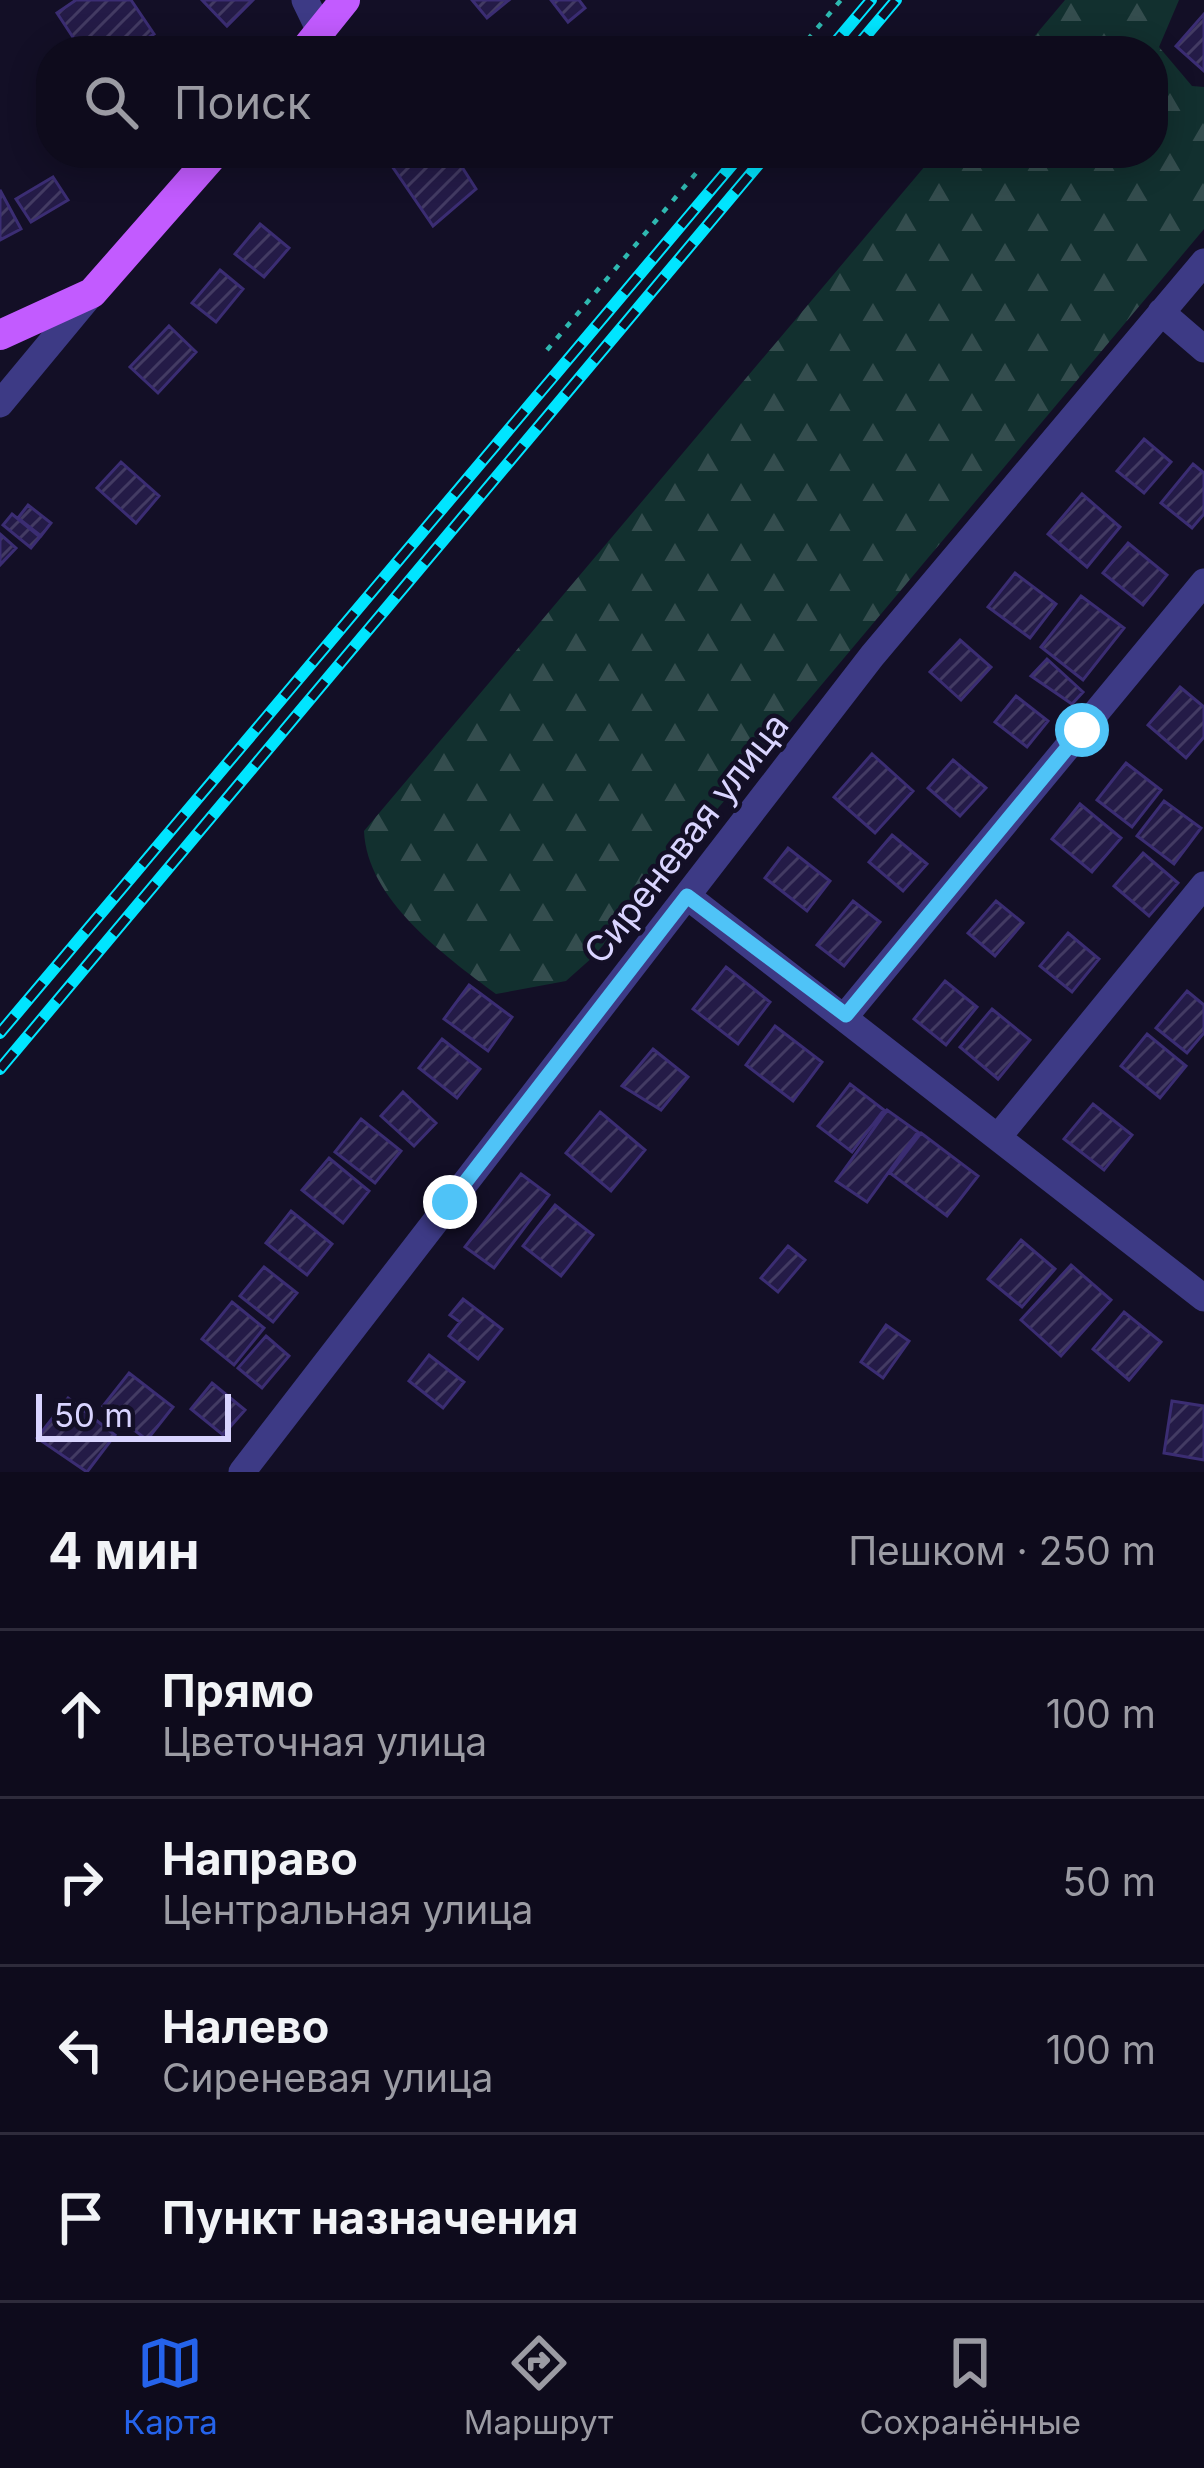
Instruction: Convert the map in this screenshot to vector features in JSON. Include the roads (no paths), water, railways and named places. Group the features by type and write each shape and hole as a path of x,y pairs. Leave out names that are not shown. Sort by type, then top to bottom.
{"main road":[{"path":"316,36 345,0"},
{"path":"0,335 92,293 202,168"}],"street":[{"path":"305,0 311,36"},
{"name":"Сиреневая улица","path":"242,1472 872,656 1204,262"},
{"path":"0,404 92,293"},
{"path":"1162,312 1204,349"},
{"path":"846,1015 1204,582"},
{"path":"998,1137 1204,885"},
{"path":"687,896 1203,1296"}],"railway":[{"path":"841,36 871,0"},
{"path":"866,36 896,0"},
{"path":"0,1033 729,168"},
{"path":"0,1069 755,168"}]}
